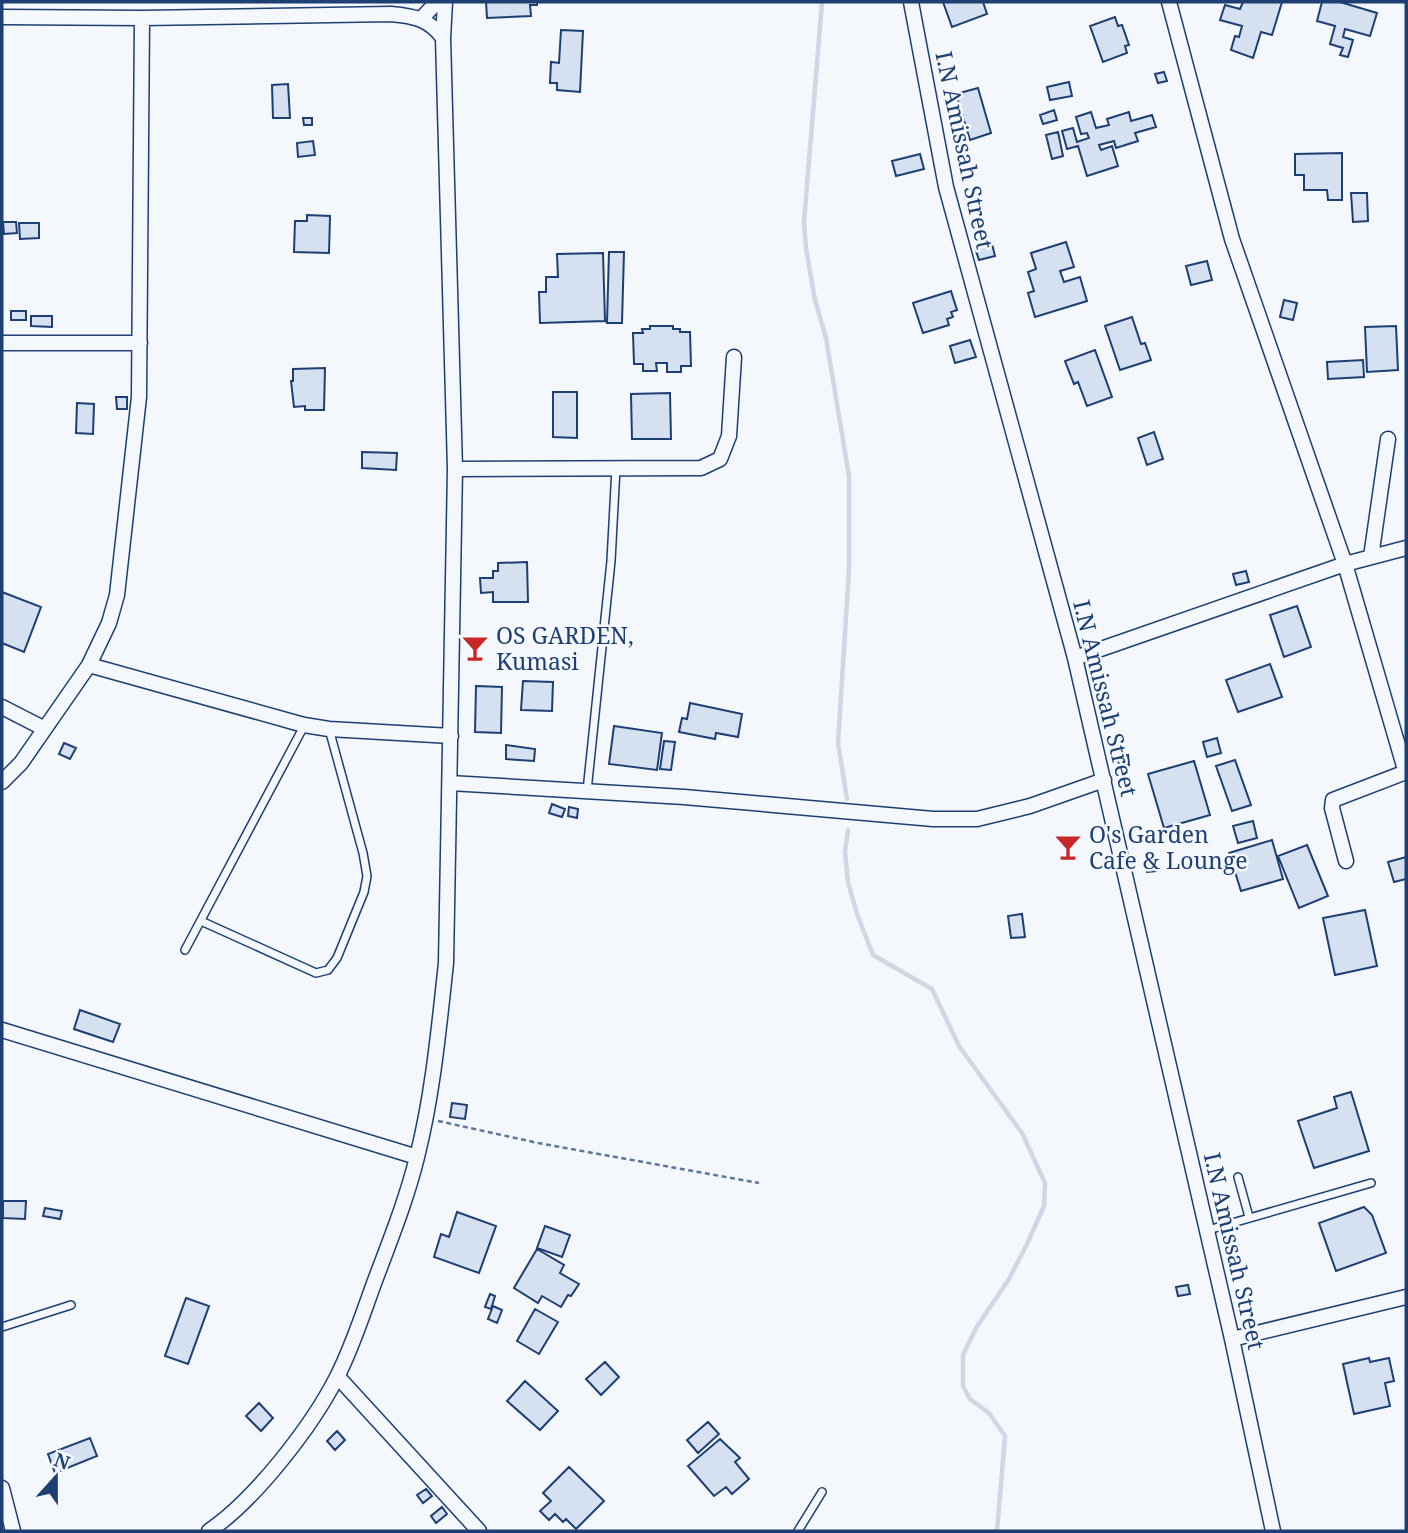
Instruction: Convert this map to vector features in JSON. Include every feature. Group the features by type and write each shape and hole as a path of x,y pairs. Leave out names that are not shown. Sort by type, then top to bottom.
{"street":[{"path":"422,18 437,2"},
{"path":"209,1531 223,1521 261,1483 303,1429 338,1377 393,1235 417,1157 438,1040 446,963 455,469 443,38 445,2"},
{"name":"I.N Amissah Street","path":"911,2 946,187 1075,658 1104,780 1232,1339 1273,1531"},
{"path":"1169,2 1232,239 1345,564 1406,773 1333,800 1332,808 1346,862"},
{"path":"8,12 142,18 391,14 422,18 434,26 443,38"},
{"path":"2,782 21,763 89,665 109,623 117,595 139,397 142,18"},
{"path":"2,343 140,343"},
{"path":"455,469 701,468 720,459 729,436 734,356"},
{"path":"1371,557 1388,439"},
{"path":"1075,658 1345,564 1406,548"},
{"path":"89,665 304,725 452,737"},
{"path":"2,707 43,728"},
{"path":"450,783 933,818 976,818 1030,806 1104,780"},
{"path":"2,1030 417,1157"},
{"path":"1232,1339 1406,1297"},
{"path":"338,1377 479,1531"},
{"path":"2,1489 13,1531"}],"lane":[{"path":"587,791 611,561 616,468"},
{"path":"185,950 304,725"},
{"path":"201,921 316,972 328,970 337,958 364,892 367,876 329,729"},
{"path":"1238,1177 1249,1217"},
{"path":"1207,1230 1370,1183"},
{"path":"2,1327 71,1305"},
{"path":"798,1531 822,1492"}],"path":[{"path":"424,1118 538,1143 759,1182"}],"building":[{"path":"486,2 537,2 537,5 530,5 531,16 487,18"},
{"path":"943,2 983,2 987,14 952,27"},
{"path":"1243,2 1282,2 1272,35 1261,32 1253,58 1231,50 1235,36 1239,37 1242,26 1220,20 1225,5 1240,9"},
{"path":"1322,2 1340,2 1377,13 1370,36 1345,29 1343,37 1353,40 1348,57 1340,55 1343,48 1330,44 1335,26 1317,21"},
{"path":"1115,17 1118,26 1122,25 1129,45 1125,46 1127,53 1103,62 1090,26"},
{"path":"561,30 583,31 580,92 557,90 557,83 550,83 551,62 559,63"},
{"path":"1164,72 1167,81 1158,83 1155,74"},
{"path":"1069,82 1072,96 1050,100 1047,87"},
{"path":"288,84 290,118 273,118 272,85"},
{"path":"978,88 991,133 970,140 956,94"},
{"path":"1054,110 1057,120 1043,124 1040,115"},
{"path":"1091,112 1096,128 1109,125 1107,119 1129,112 1131,121 1152,115 1156,127 1135,133 1138,141 1116,148 1114,141 1099,145 1101,150 1112,146 1118,166 1087,176 1078,146 1067,149 1062,131 1073,128 1077,142 1089,138 1087,133 1081,134 1076,117"},
{"path":"303,118 312,118 312,125 304,125"},
{"path":"1058,132 1063,156 1052,159 1046,135"},
{"path":"313,141 315,155 298,157 297,143"},
{"path":"1342,153 1342,200 1328,200 1327,190 1304,190 1304,175 1295,175 1295,154"},
{"path":"920,154 924,169 896,176 892,161"},
{"path":"1351,193 1367,193 1368,221 1353,222"},
{"path":"307,215 330,216 329,253 294,252 295,221 307,221"},
{"path":"3,222 16,222 17,233 4,234"},
{"path":"19,223 39,223 39,238 20,239"},
{"path":"1066,242 1074,267 1060,271 1064,282 1080,277 1087,301 1035,317 1028,293 1034,291 1028,272 1036,269 1031,253"},
{"path":"992,244 995,256 979,260 975,248"},
{"path":"609,252 624,252 622,323 607,323"},
{"path":"603,253 605,321 540,323 539,292 546,292 546,277 558,277 557,254"},
{"path":"1207,261 1212,280 1191,285 1186,266"},
{"path":"951,291 957,310 951,312 953,317 947,319 949,325 923,333 913,303"},
{"path":"1284,300 1297,303 1293,320 1280,317"},
{"path":"11,311 26,311 26,320 11,320"},
{"path":"31,316 52,316 52,327 31,326"},
{"path":"1132,317 1141,344 1145,343 1151,360 1120,370 1105,326"},
{"path":"650,326 673,326 673,329 680,329 680,332 690,332 691,366 681,366 681,372 667,372 667,363 656,363 657,371 643,371 643,364 634,364 633,333 643,333 642,329 650,329"},
{"path":"1396,326 1398,370 1367,372 1365,327"},
{"path":"970,340 976,357 955,363 950,346"},
{"path":"1095,350 1112,397 1087,406 1078,382 1074,384 1065,361"},
{"path":"1363,360 1364,377 1328,379 1327,362"},
{"path":"325,368 324,410 294,407 291,381 293,369"},
{"path":"553,392 577,392 577,438 553,437"},
{"path":"670,393 671,439 632,439 631,394"},
{"path":"116,397 127,397 127,409 117,409"},
{"path":"77,403 94,404 93,434 76,433"},
{"path":"1154,432 1163,459 1147,465 1138,438"},
{"path":"362,452 397,453 396,470 362,468"},
{"path":"527,562 528,602 493,602 493,592 481,593 480,578 493,578 493,571 498,571 498,563"},
{"path":"1246,571 1249,582 1236,585 1233,574"},
{"path":"2,592 41,607 24,652 2,643"},
{"path":"1297,606 1311,647 1284,657 1270,615"},
{"path":"1270,664 1282,697 1238,712 1226,680"},
{"path":"523,681 553,682 552,711 521,710"},
{"path":"476,686 502,687 501,733 475,732"},
{"path":"690,703 742,714 738,737 716,733 715,739 679,732 682,718 687,719"},
{"path":"614,726 662,733 657,770 609,764"},
{"path":"1217,738 1221,753 1207,757 1203,742"},
{"path":"664,741 675,742 671,770 660,769"},
{"path":"64,743 76,748 70,759 59,754"},
{"path":"506,745 535,749 534,761 506,759"},
{"path":"1128,755 1129,765 1119,766 1118,757"},
{"path":"1235,760 1251,805 1232,811 1216,766"},
{"path":"1194,761 1210,815 1164,828 1148,774"},
{"path":"552,804 565,809 562,817 549,813"},
{"path":"569,807 578,809 577,818 568,816"},
{"path":"1253,821 1257,838 1238,843 1233,826"},
{"path":"1272,840 1283,879 1241,891 1229,853"},
{"path":"1307,845 1328,896 1299,908 1278,856"},
{"path":"1406,857 1406,879 1394,882 1388,862"},
{"path":"1155,862 1156,871 1147,872 1145,864"},
{"path":"1365,910 1377,966 1335,975 1323,918"},
{"path":"1022,914 1025,937 1011,938 1008,916"},
{"path":"80,1010 120,1024 113,1042 74,1029"},
{"path":"1351,1092 1369,1151 1314,1168 1298,1121 1337,1108 1334,1097"},
{"path":"452,1103 467,1105 465,1119 450,1117"},
{"path":"3,1201 26,1201 25,1219 3,1218"},
{"path":"1364,1207 1372,1215 1386,1253 1336,1271 1319,1223"},
{"path":"45,1208 62,1211 60,1219 43,1216"},
{"path":"457,1212 496,1226 479,1273 434,1257 441,1234 449,1237"},
{"path":"545,1226 570,1235 562,1257 537,1248"},
{"path":"537,1249 564,1265 560,1273 579,1284 561,1307 542,1296 538,1303 514,1288"},
{"path":"1188,1285 1190,1294 1178,1296 1176,1287"},
{"path":"490,1294 495,1296 491,1309 485,1307"},
{"path":"186,1298 209,1306 188,1364 165,1356"},
{"path":"493,1306 502,1310 497,1323 488,1319"},
{"path":"535,1309 558,1322 539,1354 517,1341"},
{"path":"1369,1358 1370,1362 1389,1358 1394,1381 1385,1383 1390,1406 1354,1414 1343,1364"},
{"path":"605,1362 619,1377 601,1395 586,1379"},
{"path":"525,1381 558,1411 540,1430 507,1401"},
{"path":"259,1403 273,1418 261,1431 246,1416"},
{"path":"708,1422 719,1434 698,1453 687,1440"},
{"path":"337,1431 345,1440 335,1450 327,1441"},
{"path":"90,1438 97,1456 55,1473 48,1454"},
{"path":"720,1439 740,1458 735,1462 749,1479 732,1494 726,1487 714,1496 688,1466"},
{"path":"569,1467 604,1501 576,1529 566,1519 563,1522 555,1514 549,1520 540,1511 551,1501 543,1493"},
{"path":"426,1489 432,1496 423,1503 417,1495"},
{"path":"442,1507 447,1514 436,1523 431,1516"}],"waterway":[{"path":"822,2 804,222 815,300 826,338 849,476 849,570 838,743 847,799"},
{"path":"848,830 845,852 848,882 873,955 932,989 959,1046 1022,1133 1045,1183 1044,1206 1027,1244 1009,1279 976,1328 963,1355 963,1386 970,1399 989,1413 1005,1436 997,1531"}],"place":[{"name":"OS GARDEN, Kumasi","path":"475,648"},
{"name":"O's Garden Cafe & Lounge","path":"1068,847"}]}
